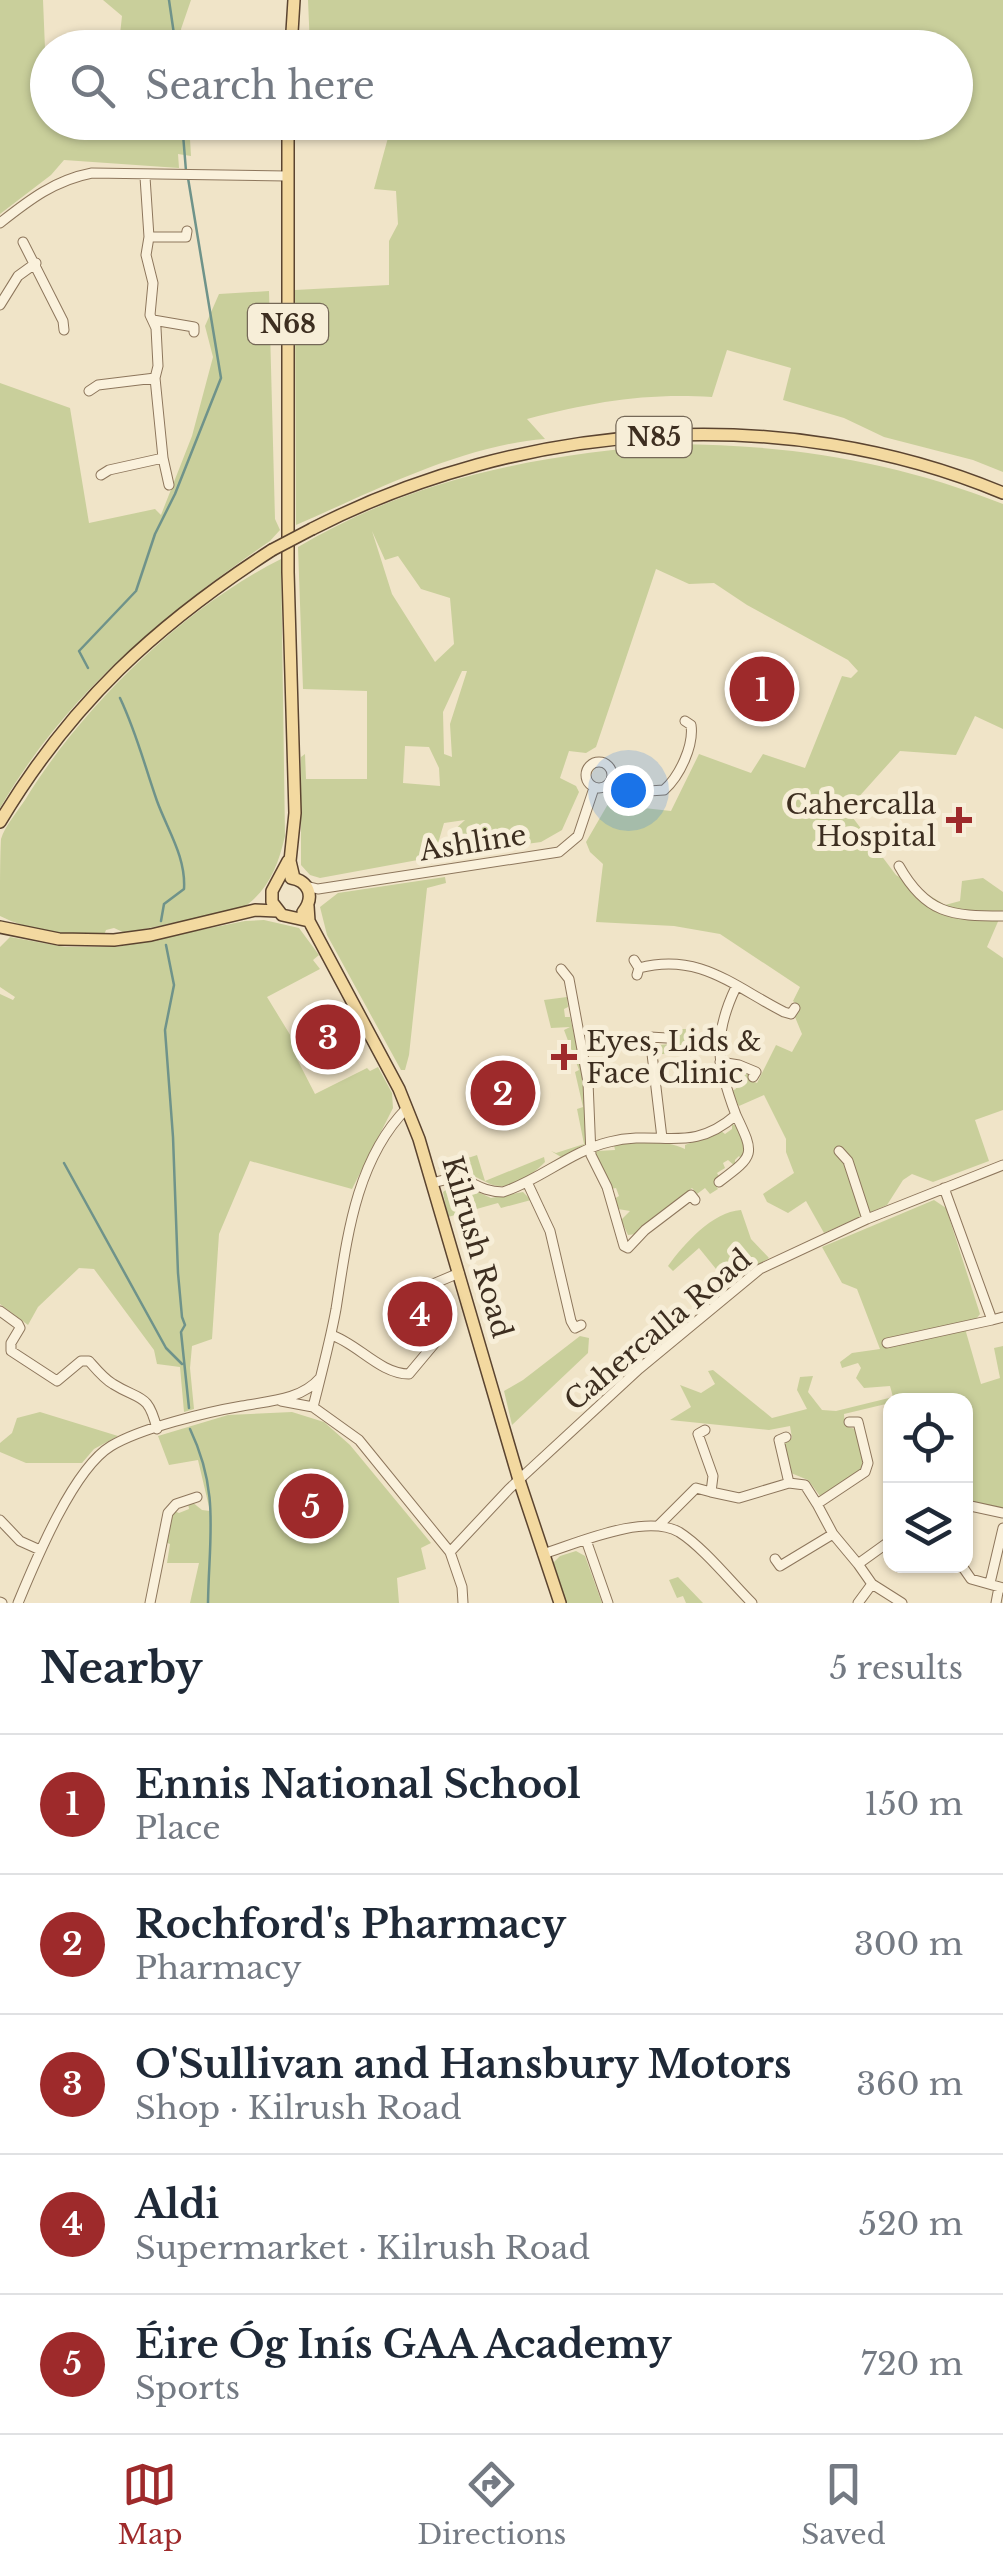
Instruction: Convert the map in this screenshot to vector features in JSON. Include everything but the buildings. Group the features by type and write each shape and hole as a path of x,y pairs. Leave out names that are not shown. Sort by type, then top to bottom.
{"main road":[{"path":"292,30 294,0"},
{"name":"N68","path":"255,910 275,887 291,850 295,813 288,572 287,140"},
{"name":"N85","path":"0,822 65,727 114,672 164,627 272,550 312,529 388,493 480,462 530,450 624,438 724,435 829,444 917,463 1003,492"},
{"name":"N68","path":"291,850 307,891"},
{"path":"277,911 272,902 275,887 307,891 294,916"},
{"name":"Kilrush Road","path":"307,891 309,921 407,1108 560,1603"},
{"path":"2,926 59,939 114,940 255,910 277,911 309,921"}],"street":[{"path":"145,176 149,236 146,255 153,283 149,304 158,366 155,378 162,458 168,485"},
{"path":"0,223 29,200 70,177 286,176"},
{"path":"149,236 186,237 187,232"},
{"path":"24,242 63,320 64,330"},
{"path":"0,305 18,276 36,264"},
{"path":"153,320 194,327 194,332"},
{"path":"89,391 98,385 155,378"},
{"path":"101,475 162,458"},
{"path":"612,780 649,791 664,790 675,779 692,738 690,725 684,721"},
{"path":"603,763 608,749"},
{"path":"593,763 603,763 611,770 612,780 604,788 594,788 586,780 586,771 593,763"},
{"path":"572,767 586,771"},
{"name":"Ashline","path":"307,891 560,852 578,836 594,788"},
{"path":"899,866 917,895 948,912 961,916 1003,916"},
{"path":"636,968 671,961 705,968 784,1012 791,1014 794,1008"},
{"path":"561,970 569,979 584,1056 590,1105 590,1156 607,1188 624,1246 628,1248 691,1194 695,1200"},
{"path":"719,1182 748,1157 750,1145 722,1078 720,1062 719,1032 736,987"},
{"path":"662,1138 650,1037 667,1038"},
{"path":"720,1062 756,1072 753,1078"},
{"path":"314,1407 331,1335 351,1210 387,1128 407,1108"},
{"path":"433,1182 457,1176 503,1192 591,1148 624,1139 677,1141 703,1136 736,1115"},
{"path":"840,1151 848,1161 867,1220"},
{"name":"Cahercalla Road","path":"450,1552 520,1480 639,1369 760,1269 1003,1165"},
{"path":"527,1182 550,1231 571,1320 575,1328 581,1325"},
{"path":"887,1343 998,1319 944,1188"},
{"path":"331,1335 401,1374 409,1374 445,1331 433,1284 458,1272"},
{"path":"0,1311 20,1328 11,1343 12,1351 57,1381 81,1361 89,1361 111,1384 141,1396 149,1404 156,1428"},
{"path":"18,1603 40,1550 94,1460 110,1446 220,1410 274,1401 312,1388 320,1378"},
{"path":"274,1401 314,1407 358,1440 450,1552 463,1603"},
{"path":"817,1504 865,1472 868,1463 858,1422 849,1422"},
{"path":"704,1430 698,1434 713,1476 711,1492"},
{"path":"786,1437 779,1440 789,1483"},
{"path":"659,1525 696,1488 738,1498 789,1483 805,1485 834,1534 872,1584 902,1603"},
{"path":"150,1603 168,1513 176,1504 197,1497"},
{"path":"973,1507 1003,1513"},
{"path":"0,1520 20,1541 40,1550"},
{"path":"543,1554 632,1528 659,1525 682,1534 752,1603"},
{"path":"996,1603 1003,1528"},
{"path":"775,1559 780,1566 834,1534"},
{"path":"586,1540 608,1603"},
{"path":"858,1564 883,1545"},
{"path":"967,1573 971,1579 998,1586"},
{"path":"858,1603 872,1584"}],"green space":[{"path":"0,0 43,0 44,30 30,30 30,140 190,140 191,156 178,154 179,168 64,160 51,175 0,214"},
{"path":"103,0 191,0 181,30 120,30 122,16"},
{"path":"308,0 1003,0 1003,472 973,460 884,437 844,418 783,400 791,368 727,350 712,397 619,400 527,419 545,439 450,460 296,525 295,290 389,285 389,241 398,224 396,191 374,189 387,140 973,140 973,30 309,30"},
{"path":"269,291 275,519 280,530 155,628 86,693 26,767 0,808 0,383 70,408 89,523 155,509 161,515 192,436 213,357 205,326 219,294"},
{"path":"675,444 801,452 882,466 1003,504 1003,729 975,716 956,755 900,751 847,810 896,875 945,905 960,901 962,881 983,878 1003,892 1003,910 987,947 1003,958 1003,1110 975,1120 989,1161 933,1182 912,1174 903,1180 887,1205 824,1233 806,1201 788,1213 767,1202 763,1194 794,1173 786,1139 764,1095 739,1106 731,1091 736,1089 731,1073 727,1074 726,1069 732,1066 747,1071 749,1079 757,1083 776,1045 792,1052 802,1034 795,1017 800,1007 793,1001 800,987 720,934 674,926 596,922 603,864 586,842 608,804 671,811 699,754 751,773 763,754 805,768 842,676 851,678 858,671 848,660 714,583 689,584 656,569 596,747 586,753 569,751 560,778 576,786 579,792 562,830 541,842 443,855 450,834 465,820 444,823 434,857 320,878 310,875 301,865 301,757 305,754 306,779 367,779 367,691 303,689 298,547 343,523 434,486 527,463","holes":["372,531 385,560 398,556 421,589 450,598 454,644 435,662 392,594","462,671 467,671 450,724 452,757 444,754 443,712","405,746 429,747 439,768 440,786 403,783"]},
{"path":"281,559 285,836 265,886 241,909 125,933 114,928 104,935 50,932 0,916 3,834 75,730 137,663 172,633 208,604"},
{"path":"445,877 446,883 427,888 409,1055 405,1070 401,1070 327,935 320,907 338,893"},
{"path":"264,920 299,928 319,955 313,960 320,969 267,997 303,1056 297,1059 315,1094 367,1068 370,1071 378,1067 392,1093 393,1108 352,1189 250,1161 219,1234 212,1339 192,1346 194,1409 184,1412 180,1367 157,1364 154,1350 94,1269 79,1268 38,1307 28,1325 0,1304 0,994 13,1000 15,997 0,987 0,947 10,937 65,947 117,947"},
{"path":"567,997 565,1017 570,1017 586,1085 587,1143 561,1157 551,1151 584,1144 577,1109 583,1107 575,1072 579,1070 564,1030 570,1027 551,1028 544,1000"},
{"path":"680,1029 686,1029 684,1054 657,1054 659,1045 670,1044"},
{"path":"732,1124 747,1145 742,1160 739,1156 735,1166 728,1160 723,1163 725,1168 717,1173 720,1178 714,1183 718,1189 710,1194 705,1188 697,1194 692,1188 636,1234 628,1235 621,1220 630,1211 618,1209 614,1199 619,1196 616,1188 611,1189 597,1151 642,1142 685,1149 685,1145 721,1131 725,1134"},
{"path":"477,1155 485,1181 544,1157 545,1162 521,1180 500,1186 438,1168"},
{"path":"456,1182 491,1198 523,1192 531,1200 501,1208 498,1203 448,1217 443,1192"},
{"path":"934,1200 946,1208 980,1314 966,1332 981,1384 1000,1378 994,1348 1003,1346 1003,1510 973,1504 973,1393 892,1393 890,1386 864,1388 856,1378 861,1368 858,1363 842,1368 840,1362 852,1353 880,1349 857,1289 842,1283 822,1247"},
{"path":"741,1210 751,1239 769,1258 729,1285 699,1248 673,1271 668,1266 709,1223"},
{"path":"580,1336 589,1338 588,1353 512,1425 504,1391"},
{"path":"713,1370 772,1418 807,1409 797,1390 800,1377 813,1376 808,1392 822,1410 836,1411 883,1399 883,1405 844,1414 845,1426 855,1429 859,1438 861,1470 820,1496 808,1480 791,1473 782,1444 792,1438 790,1426 769,1430 670,1420 691,1407 680,1385 701,1393 715,1384 708,1371"},
{"path":"40,1412 118,1436 94,1449 82,1463 26,1463 0,1452 0,1443 12,1433 17,1418"},
{"path":"292,1412 324,1422 350,1445 431,1543 421,1548 426,1569 397,1578 399,1603 190,1603 199,1563 167,1563 170,1544 165,1542 174,1511 189,1509 188,1503 192,1502 210,1511 198,1460 169,1465 158,1436 228,1415"},
{"path":"576,1551 585,1556 602,1603 565,1603 553,1563"},
{"path":"678,1577 703,1603 686,1603 683,1596 677,1598 669,1580"}],"waterway":[{"path":"169,0 173,30"},
{"path":"183,140 186,171"},
{"path":"88,668 79,651 136,591 155,534 221,378 188,178"},
{"path":"120,698 182,866 184,889 164,904 161,921"},
{"path":"166,945 174,985 165,1030 178,1273 185,1325 181,1332 189,1408"},
{"path":"64,1163 166,1348 182,1364"},
{"path":"190,1429 206,1473 209,1494 208,1603"}],"place":[{"name":"Ennis National School","path":"762,689"},
{"name":"Cahercalla Hospital","path":"959,820"},
{"name":"O'Sullivan and Hansbury Motors","path":"328,1037"},
{"name":"Eyes, Lids & Face Clinic","path":"564,1057"},
{"name":"Rochford's Pharmacy","path":"503,1093"},
{"name":"Aldi","path":"420,1314"},
{"name":"Éire Óg Inís GAA Academy","path":"311,1506"}]}
